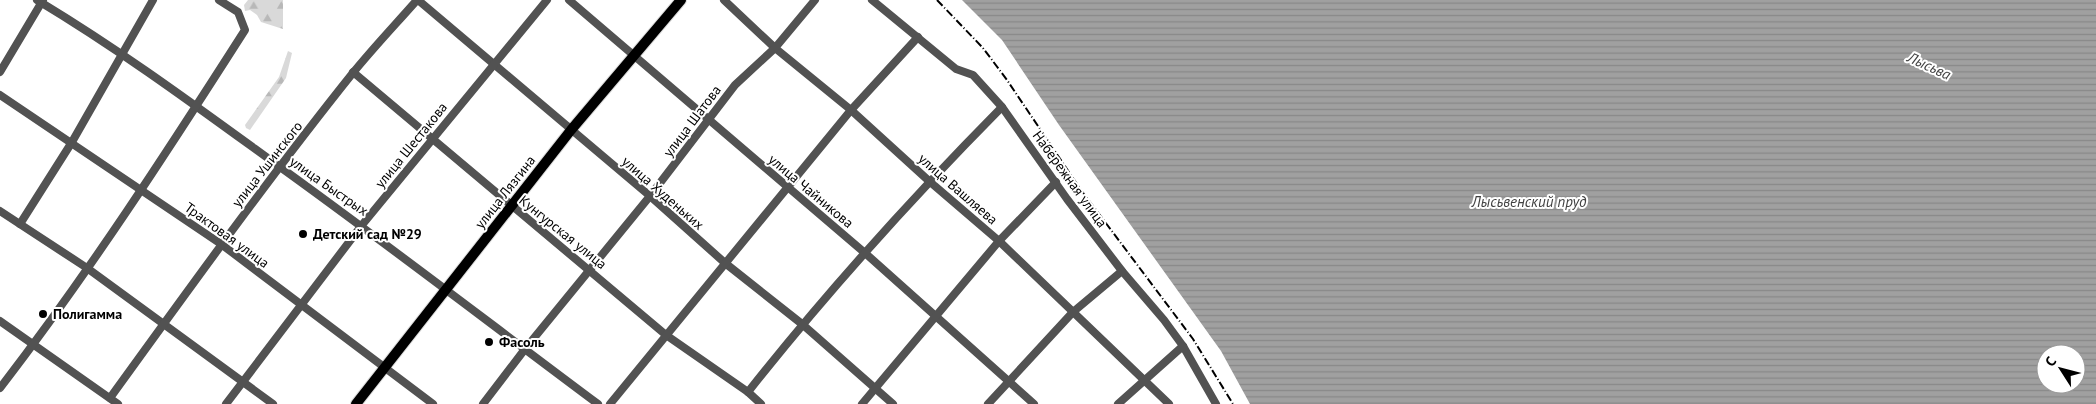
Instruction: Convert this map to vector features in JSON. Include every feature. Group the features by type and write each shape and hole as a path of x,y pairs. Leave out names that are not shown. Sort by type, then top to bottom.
{"main road":[{"name":"улица Лязгина","path":"356,404 384,366 572,130 681,0"}],"street":[{"path":"20,224 72,142 153,0"},
{"path":"0,388 87,268 245,30 238,12 219,0"},
{"name":"улица Худеньких","path":"417,0 650,196 725,263 802,324 893,404"},
{"name":"улица Ушинского","path":"110,398 280,166 353,72 417,0"},
{"name":"улица Шестакова","path":"226,404 362,225 432,137 547,0"},
{"name":"улица Чайникова","path":"569,0 864,253 1034,404"},
{"name":"улица Вашляева","path":"724,0 775,48 851,110 928,181 999,241 1169,404"},
{"name":"улица Шатова","path":"483,404 525,349 650,196 735,84 775,48 815,0"},
{"name":"Набережная улица","path":"872,0 956,69 973,75 1002,107 1067,199 1183,346 1216,404"},
{"path":"0,72 40,1"},
{"name":"улица Быстрых","path":"40,1 123,54 197,105 362,225 598,404"},
{"path":"610,404 851,110 918,37"},
{"name":"Кунгурская улица","path":"353,72 666,335 748,392 760,404"},
{"name":"Трактовая улица","path":"0,95 221,244 300,306 384,366 433,404"},
{"path":"748,392 802,324 928,181 1002,107"},
{"path":"862,404 999,241 1056,182"},
{"path":"0,211 87,268 274,404"},
{"path":"988,404 1073,312 1122,271"},
{"path":"0,321 118,404"},
{"path":"1118,404 1183,346"}],"green space":[{"path":"248,0 283,0 283,29 261,22 257,15 250,10 245,11 244,5"},
{"path":"288,51 292,53 286,78 250,130 246,128 245,125 279,77"}],"water":[{"name":"Лысьвенский пруд","path":"962,0 2096,0 2096,404 1250,404 1221,351 1059,125 1002,40"}],"railway":[{"path":"937,0 983,48 1007,80 1081,190 1193,339 1233,404"}],"place":[{"name":"Детский сад №29","path":"303,234"},
{"name":"Полигамма","path":"43,314"},
{"name":"Фасоль","path":"489,342"}],"water label":[{"name":"Лысьва","path":"1929,66"}]}
